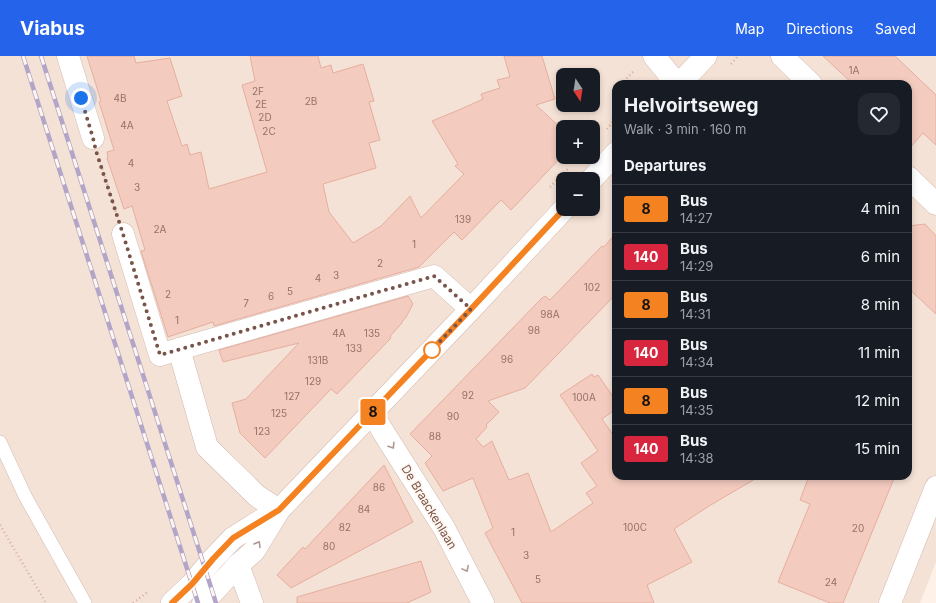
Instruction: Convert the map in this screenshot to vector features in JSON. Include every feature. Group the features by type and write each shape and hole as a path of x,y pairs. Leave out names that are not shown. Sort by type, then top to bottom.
{"street":[{"path":"68,56 93,138"},
{"path":"654,56 675,80"},
{"path":"682,80 706,56"},
{"path":"782,56 807,80"},
{"path":"598,172 612,157"},
{"path":"912,181 936,204"},
{"path":"203,603 254,551 279,510 557,216"},
{"path":"123,234 160,355 434,276 471,309"},
{"path":"179,349 207,447 257,496 279,510"},
{"name":"De Braackenlaan","path":"372,412 444,528 483,603"},
{"path":"890,603 936,487"},
{"path":"172,603 192,584 233,538 279,510"},
{"path":"238,566 252,603"}],"lane":[{"path":"0,442 26,496 85,603"}],"path":[{"path":"603,133 612,123"},
{"path":"93,138 123,234"},
{"path":"547,190 569,168"},
{"path":"0,525 46,603"},
{"path":"133,603 154,588"}],"shaded area":[{"path":"0,56 936,56 936,562 920,603 0,603"}],"building":[{"path":"87,56 134,56 136,63 170,58 182,96 167,101 182,146 187,144 190,155 201,152 209,189 267,172 242,85 255,81 250,56 318,56 321,68 331,65 333,73 363,64 374,101 369,102 380,140 369,143 376,168 323,184 329,212 353,243 381,226 410,196 421,218 464,174 455,166 458,164 432,121 483,99 481,94 500,88 497,80 510,77 504,56 542,56 555,99 536,105 556,124 556,162 511,210 501,200 462,240 454,232 419,267 214,326 213,322 168,337 141,251 145,250 132,206 124,209 107,158 107,152 114,150 99,102 101,101"},
{"path":"823,56 895,56 936,95 936,145 923,133 912,145 912,80 849,80"},
{"path":"925,224 936,236 936,314 912,292 912,226"},
{"path":"612,238 612,298 525,388 488,401 499,412 486,425 487,427 476,439 483,447 492,441 509,480 528,473 551,532 593,503 586,493 597,486 581,463 598,451 560,395 592,374 594,377 598,375 612,395 612,412 602,419 612,433 612,480 753,480 674,529 692,562 647,585 654,603 522,603 485,533 493,528 473,478 443,491 425,463 432,456 410,434 542,298 545,296 550,300 602,246 604,247"},
{"path":"408,296 413,304 402,323 390,336 391,338 337,394 331,389 265,458 240,433 232,403 246,399 299,343 223,362 219,350"},
{"path":"384,465 413,522 291,588 277,575 303,547 305,549"},
{"path":"808,480 893,480 843,603 830,603 778,582 810,504 800,500"},
{"path":"421,561 431,592 407,603 297,603 297,597"}],"railway":[{"path":"23,56 198,603"},
{"path":"41,56 216,603"}],"bus line":[{"name":"8","path":"172,603 192,584 233,538 279,510 557,216"}],"route":[{"path":"81,98 96,151 160,355 434,276 471,309 427,355 432,350"}]}
